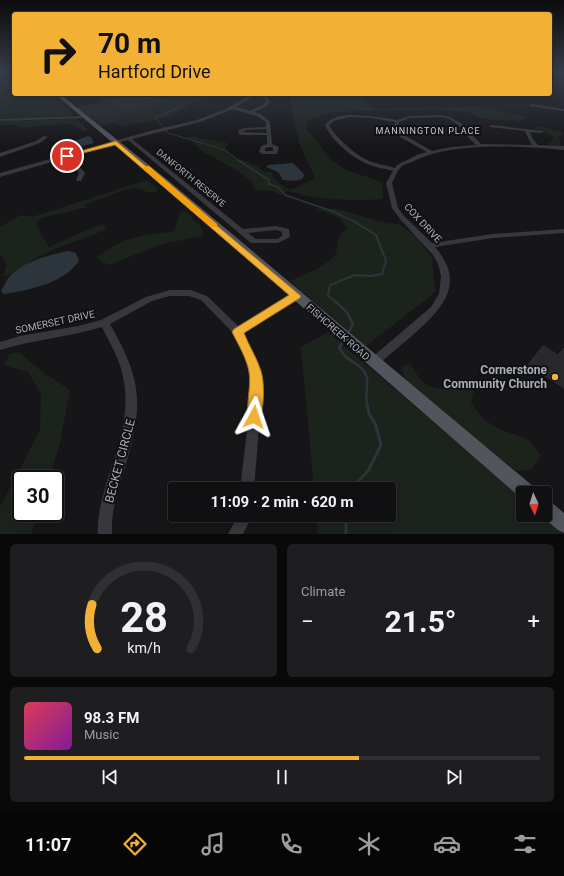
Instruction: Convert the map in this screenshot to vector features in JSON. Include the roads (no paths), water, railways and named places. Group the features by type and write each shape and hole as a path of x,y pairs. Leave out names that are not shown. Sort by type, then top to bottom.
{"main road":[{"name":"FISHCREEK ROAD","path":"62,98 520,486"},
{"path":"552,514 564,524"}],"street":[{"path":"0,175 12,174 198,121 232,107 249,98"},
{"path":"250,112 266,105 268,101 265,98"},
{"path":"530,105 564,110"},
{"path":"232,107 259,115 268,122 270,145"},
{"path":"480,146 471,137 467,129 450,118 441,116 410,117 397,122 350,116 336,118 330,121 327,125 331,133 368,162 396,170 408,160 429,151 448,148 480,146 536,146 564,148"},
{"path":"0,120 84,117"},
{"path":"397,122 396,128 400,134 429,151"},
{"path":"492,126 542,132"},
{"path":"245,129 269,131 241,134 240,131 245,129"},
{"path":"527,130 530,138 536,146"},
{"path":"0,155 38,142 46,137"},
{"name":"DANFORTH RESERVE","path":"130,140 241,231 254,241 278,241 286,237 286,231 276,228 241,231"},
{"path":"68,157 82,173 79,180"},
{"name":"COX DRIVE","path":"374,362 432,312 440,301 444,290 445,275 437,254 431,245 406,221 393,203 389,186 390,179 396,170"},
{"path":"431,245 493,236 563,233"},
{"name":"SOMERSET DRIVE","path":"0,346 20,340 78,330 104,323 149,299 170,293 190,293 204,298 238,332"},
{"path":"248,482 257,390 255,371 238,332 296,296"},
{"name":"BECKET CIRCLE","path":"104,323 125,362 132,386 133,399 132,416 127,440 110,492 105,534"},
{"path":"235,534 241,522"}],"waterway":[{"path":"183,104 174,110 155,117 168,133 225,150 240,161"},
{"path":"238,160 269,180 269,184 278,187 285,195 332,211 355,222"},
{"path":"338,303 328,296 330,285 355,275 371,276 382,274 386,261 376,235 355,222"},
{"path":"336,302 346,311 353,324 348,333"},
{"path":"344,340 339,348 345,356 361,368 366,375 367,405"},
{"path":"358,482 368,471 381,445 375,423 369,414 367,404"},
{"path":"346,522 346,534"}],"place":[{"name":"Cornerstone Community Church","path":"555,377"}],"district":[{"name":"MANNINGTON PLACE","path":"428,131"}]}
